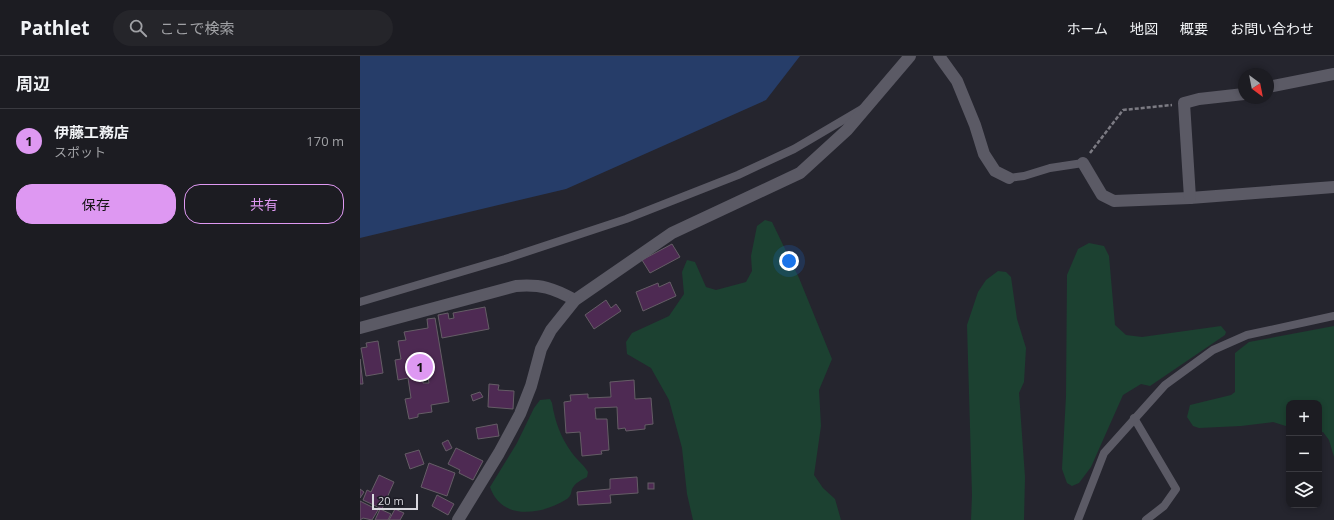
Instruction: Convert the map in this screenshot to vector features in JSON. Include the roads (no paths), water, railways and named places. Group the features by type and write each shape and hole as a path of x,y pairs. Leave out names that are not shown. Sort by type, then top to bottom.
{"street":[{"path":"458,520 500,454 520,414 531,386 544,343 561,316 575,300 672,233 800,173 846,130 910,56"},
{"path":"940,56 957,81 975,125 984,154 995,171 1009,178"},
{"path":"1274,86 1334,74"},
{"path":"1190,198 1184,104 1199,99 1238,95"},
{"path":"1083,163 1102,195 1114,201 1190,198 1334,187"},
{"path":"360,328 516,286 534,284 552,288 575,300"}],"lane":[{"path":"360,302 505,260 626,219 738,175 794,149 868,106"},
{"path":"1009,178 1024,176 1050,168 1083,163"},
{"path":"1078,520 1104,453 1165,385 1213,350 1247,335 1334,316"},
{"path":"1134,418 1176,489 1164,506 1146,520"}],"water":[{"path":"360,56 800,56 766,100 566,189 360,238"}],"place":[{"name":"伊藤工務店","path":"420,367"}]}
